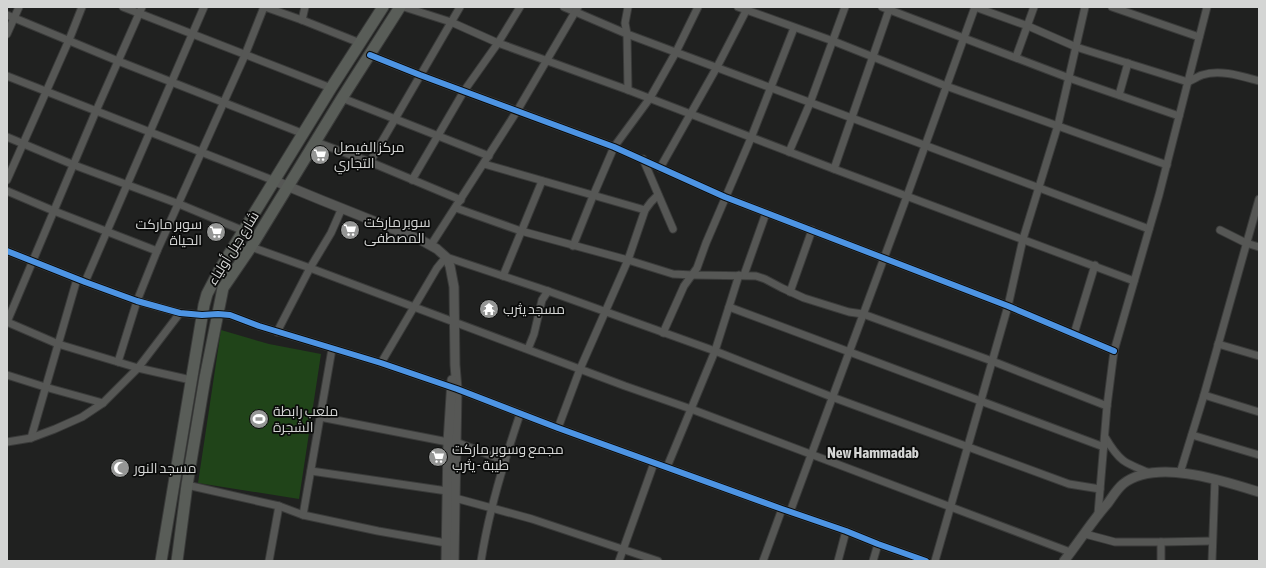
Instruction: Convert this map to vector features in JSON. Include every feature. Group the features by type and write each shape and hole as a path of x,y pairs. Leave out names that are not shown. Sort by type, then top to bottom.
{"main road":[{"name":"شارع جبل أولياء","path":"177,561 187,485 205,378 223,288 289,187 342,98 400,7"},
{"name":"شارع جبل أولياء","path":"162,561 191,380 207,294 220,269 381,8"}],"street":[{"path":"7,34 19,7"},
{"path":"7,180 82,7"},
{"path":"123,7 140,10 245,55 331,88"},
{"path":"86,282 204,7"},
{"path":"118,362 138,301 157,251 265,7 302,20 360,44"},
{"path":"302,20 305,7"},
{"path":"404,7 451,22 498,43 650,98 750,138 1134,281"},
{"path":"370,162 460,7"},
{"path":"412,180 464,91 498,43 520,7"},
{"path":"564,7 577,9 627,34 1149,229"},
{"path":"628,7 625,23 627,34 628,90"},
{"path":"573,246 614,147 650,98 676,52 698,7"},
{"path":"738,7 873,56 946,86 1167,165"},
{"path":"789,152 810,103 845,7"},
{"path":"790,512 884,259 975,7 1028,26 1076,47 1188,82 1201,75 1212,73 1230,74 1259,81"},
{"path":"1016,57 1034,7"},
{"path":"935,561 1008,306 1023,239 1058,125 1085,7"},
{"path":"1112,7 1199,37"},
{"path":"1098,514 1107,406 1114,351 1167,165 1207,7"},
{"path":"834,169 873,56 887,8 1069,78 1179,116"},
{"path":"431,245 517,111 577,9"},
{"path":"660,168 717,67 747,9"},
{"path":"140,10 96,110 7,322 58,344 138,368 191,380"},
{"path":"7,15 118,61 304,134"},
{"path":"663,333 684,286 693,276 697,268 794,28"},
{"path":"370,55 614,147 725,197 1008,306 1114,351"},
{"path":"1118,95 1128,63"},
{"path":"7,76 415,237 431,245 446,257 548,291 1068,484 1100,489"},
{"path":"342,98 489,156"},
{"path":"7,137 244,231"},
{"path":"316,142 370,162 461,200"},
{"path":"643,159 673,229"},
{"path":"484,164 645,210"},
{"path":"503,276 542,181"},
{"path":"7,191 157,251"},
{"path":"558,428 580,369 628,260 645,210 658,195"},
{"path":"1180,473 1204,395 1259,199"},
{"path":"277,332 310,268 331,233 342,208"},
{"path":"456,208 521,231 628,260 673,274 693,276 751,275 761,277 790,292 837,308 863,314 1107,406"},
{"path":"667,467 715,352 729,307 766,213"},
{"path":"790,292 812,230"},
{"path":"1220,230 1246,243 1259,247"},
{"path":"251,247 691,409 1070,552"},
{"path":"7,251 32,262 138,301 180,313 230,315 277,332 381,363 454,388 558,428 926,561"},
{"path":"381,363 437,268 446,257"},
{"path":"446,257 450,266 454,287 455,365 452,442 447,491 446,561"},
{"path":"1074,334 1095,266"},
{"path":"30,438 77,279"},
{"path":"528,349 534,334 542,300 548,291"},
{"path":"729,307 980,402 1104,447"},
{"path":"7,442 30,438 82,417 103,403 138,368 180,313"},
{"path":"1218,344 1259,356"},
{"path":"303,515 332,349"},
{"path":"7,375 103,403"},
{"path":"1204,395 1259,412"},
{"path":"481,561 491,508 520,414"},
{"path":"320,417 452,442 505,461"},
{"path":"1192,435 1259,455"},
{"path":"1105,436 1111,448 1121,460 1150,473"},
{"path":"452,442 455,498 454,561"},
{"path":"619,561 654,463"},
{"path":"311,472 447,491"},
{"path":"1064,561 1098,514 1123,484 1140,476 1150,473 1180,473 1215,479 1259,492"},
{"path":"1212,561 1215,479"},
{"path":"187,485 279,506 303,515 378,531 446,543"},
{"path":"455,498 532,519 658,561"},
{"path":"269,561 279,506"},
{"path":"763,561 782,509"},
{"path":"838,561 846,531"},
{"path":"1085,534 1115,542 1212,541"},
{"path":"1161,542 1161,561"},
{"path":"873,561 878,544"}],"green space":[{"name":"ملعب رابطة الشجرة","path":"221,330 269,344 321,354 299,499 198,483"}],"cycle path":[{"path":"370,55 614,147 725,197 1008,306 1114,351"},
{"path":"7,251 137,301 180,313 230,315 259,326 381,363 457,389 558,428 926,561"}],"place":[{"name":"مركز الفيصل التجاري","path":"320,155"},
{"name":"سوبر ماركت المصطفى","path":"350,230"},
{"name":"سوبر ماركت الحياة","path":"216,232"},
{"name":"مسجد يثرب","path":"489,309"},
{"name":"ملعب رابطة الشجرة","path":"259,419"},
{"name":"مجمع وسوبر ماركت طيبة - يثرب","path":"438,457"},
{"name":"مسجد النور","path":"120,468"}],"district":[{"name":"New Hammadab","path":"873,453"}]}
